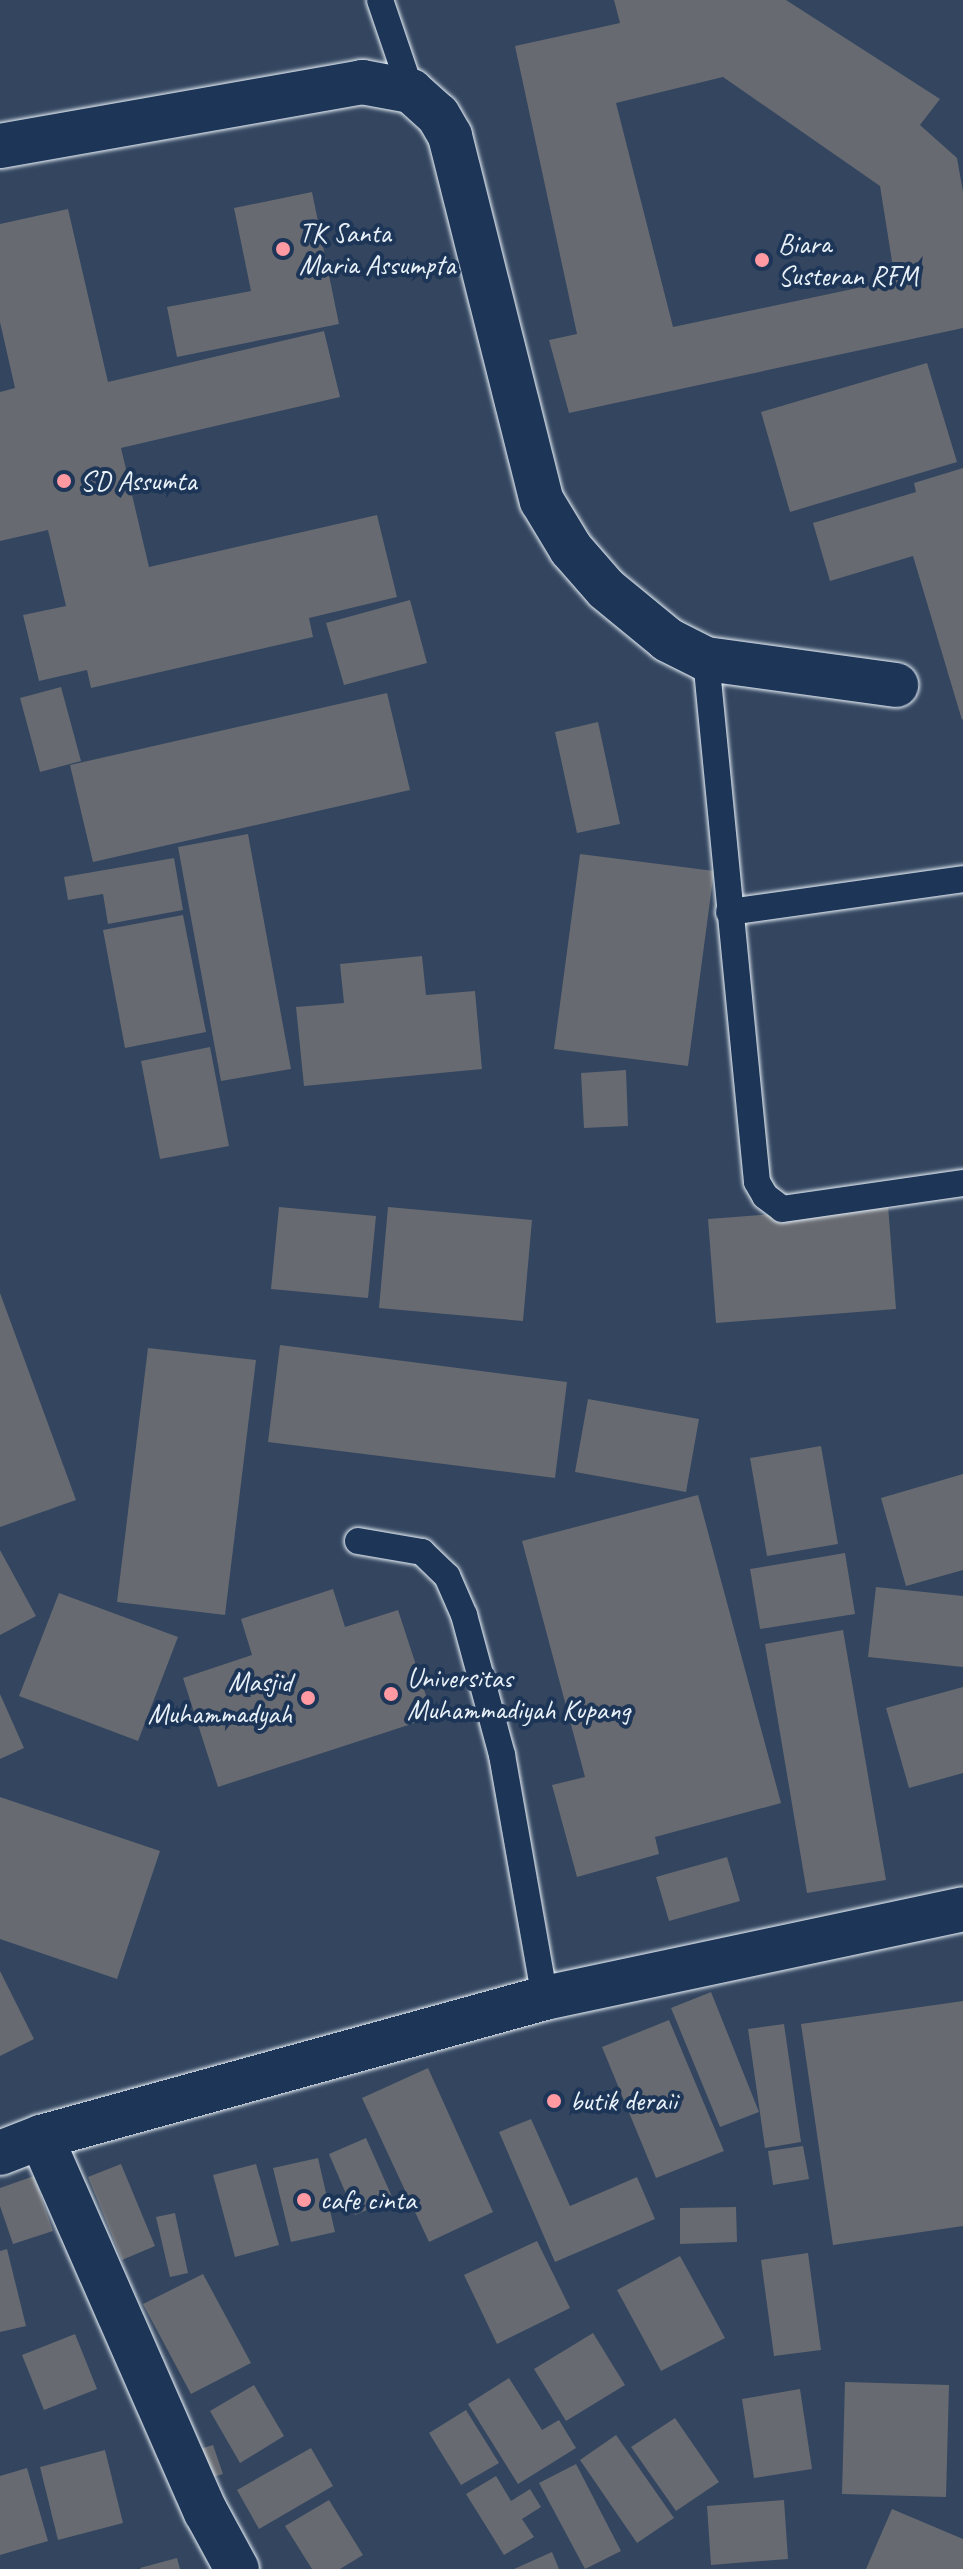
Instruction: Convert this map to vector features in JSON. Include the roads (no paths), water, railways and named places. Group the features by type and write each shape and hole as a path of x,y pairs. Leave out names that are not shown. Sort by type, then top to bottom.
{"street":[{"path":"0,146 362,82 401,86 411,91 438,115 450,136 542,501 571,549 606,589 668,640 706,659 896,685"},
{"path":"237,2569 12,2145 545,1998 963,1909"}],"lane":[{"path":"380,0 411,91"},
{"path":"706,659 757,1182 765,1196 782,1209 963,1183"},
{"path":"729,912 963,879"},
{"path":"358,1541 422,1552 447,1576 464,1615 502,1755 545,1998"}],"place":[{"name":"TK Santa Maria Assumpta","path":"283,249"},
{"name":"Biara Susteran RFM","path":"762,260"},
{"name":"SD Assumta","path":"64,481"},
{"name":"Universitas Muhammadiyah Kupang","path":"391,1694"},
{"name":"Masjid Muhammadyah","path":"308,1698"},
{"name":"butik deraii","path":"554,2101"},
{"name":"cafe cinta","path":"304,2200"}]}
